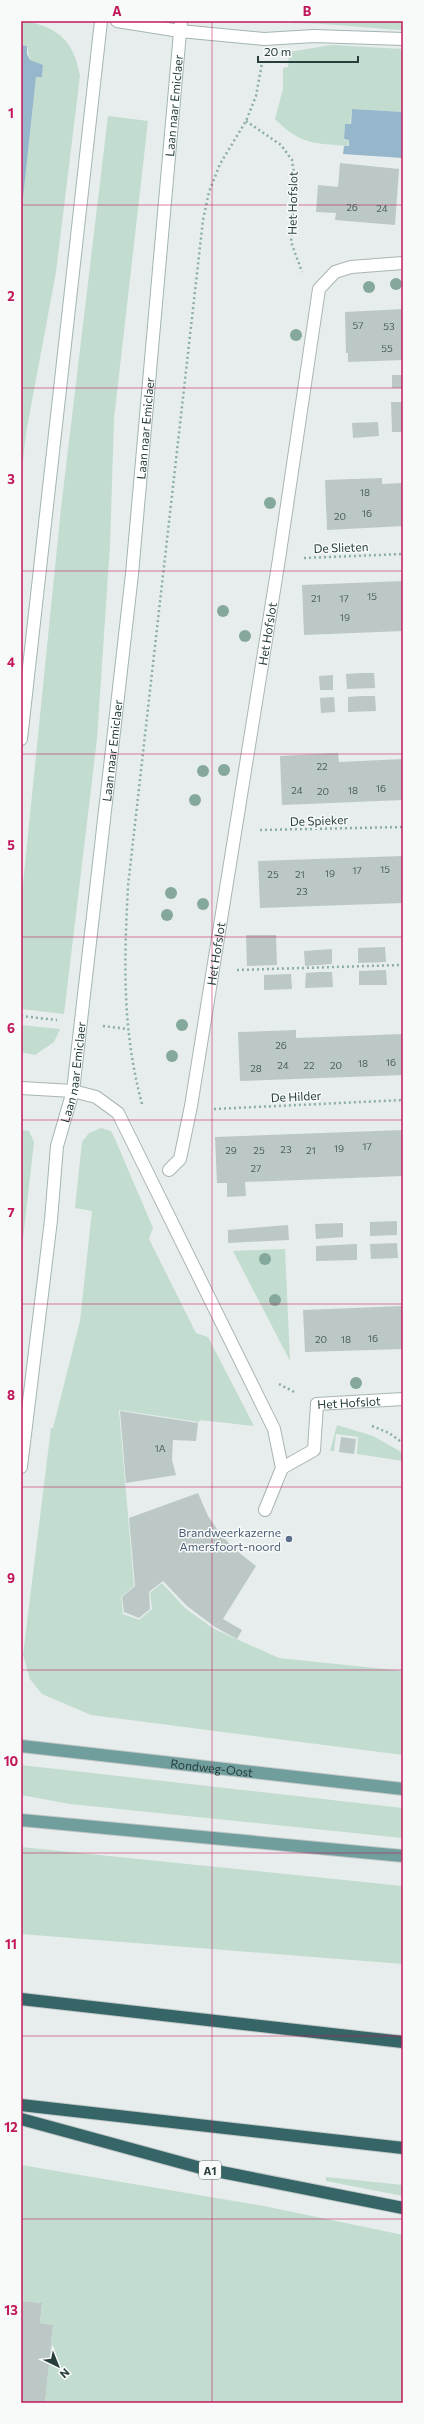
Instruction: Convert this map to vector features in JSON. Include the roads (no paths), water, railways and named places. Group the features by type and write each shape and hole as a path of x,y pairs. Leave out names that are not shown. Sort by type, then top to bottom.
{"highway":[{"path":"21,1999 403,2042"},
{"path":"21,2105 403,2148"},
{"name":"A1","path":"21,2119 201,2168 403,2208"}],"main road":[{"path":"21,739 101,21"},
{"path":"117,21 181,26 264,39 314,36 403,39"},
{"name":"Laan naar Emiclaer","path":"21,1467 51,1220 57,1146 73,1091 132,574 181,26"},
{"name":"Het Hofslot","path":"169,1170 180,1159 190,1111 279,559 319,289 335,272 351,267 403,263"},
{"path":"21,1088 73,1091 96,1097 118,1113 274,1429 282,1468 265,1510"},
{"name":"Het Hofslot","path":"282,1468 314,1450 316,1404 403,1399"},
{"name":"Rondweg-Oost","path":"21,1746 403,1789"},
{"path":"21,1820 403,1856"}],"water":[{"path":"21,45 27,46 27,54 30,60 43,65 42,77 36,77 21,217"},
{"path":"352,109 403,112 403,158 343,154 344,146 349,146 349,140 344,139 345,124 351,124"}],"place":[{"name":"Brandweerkazerne Amersfoort-noord","path":"289,1539"}]}
